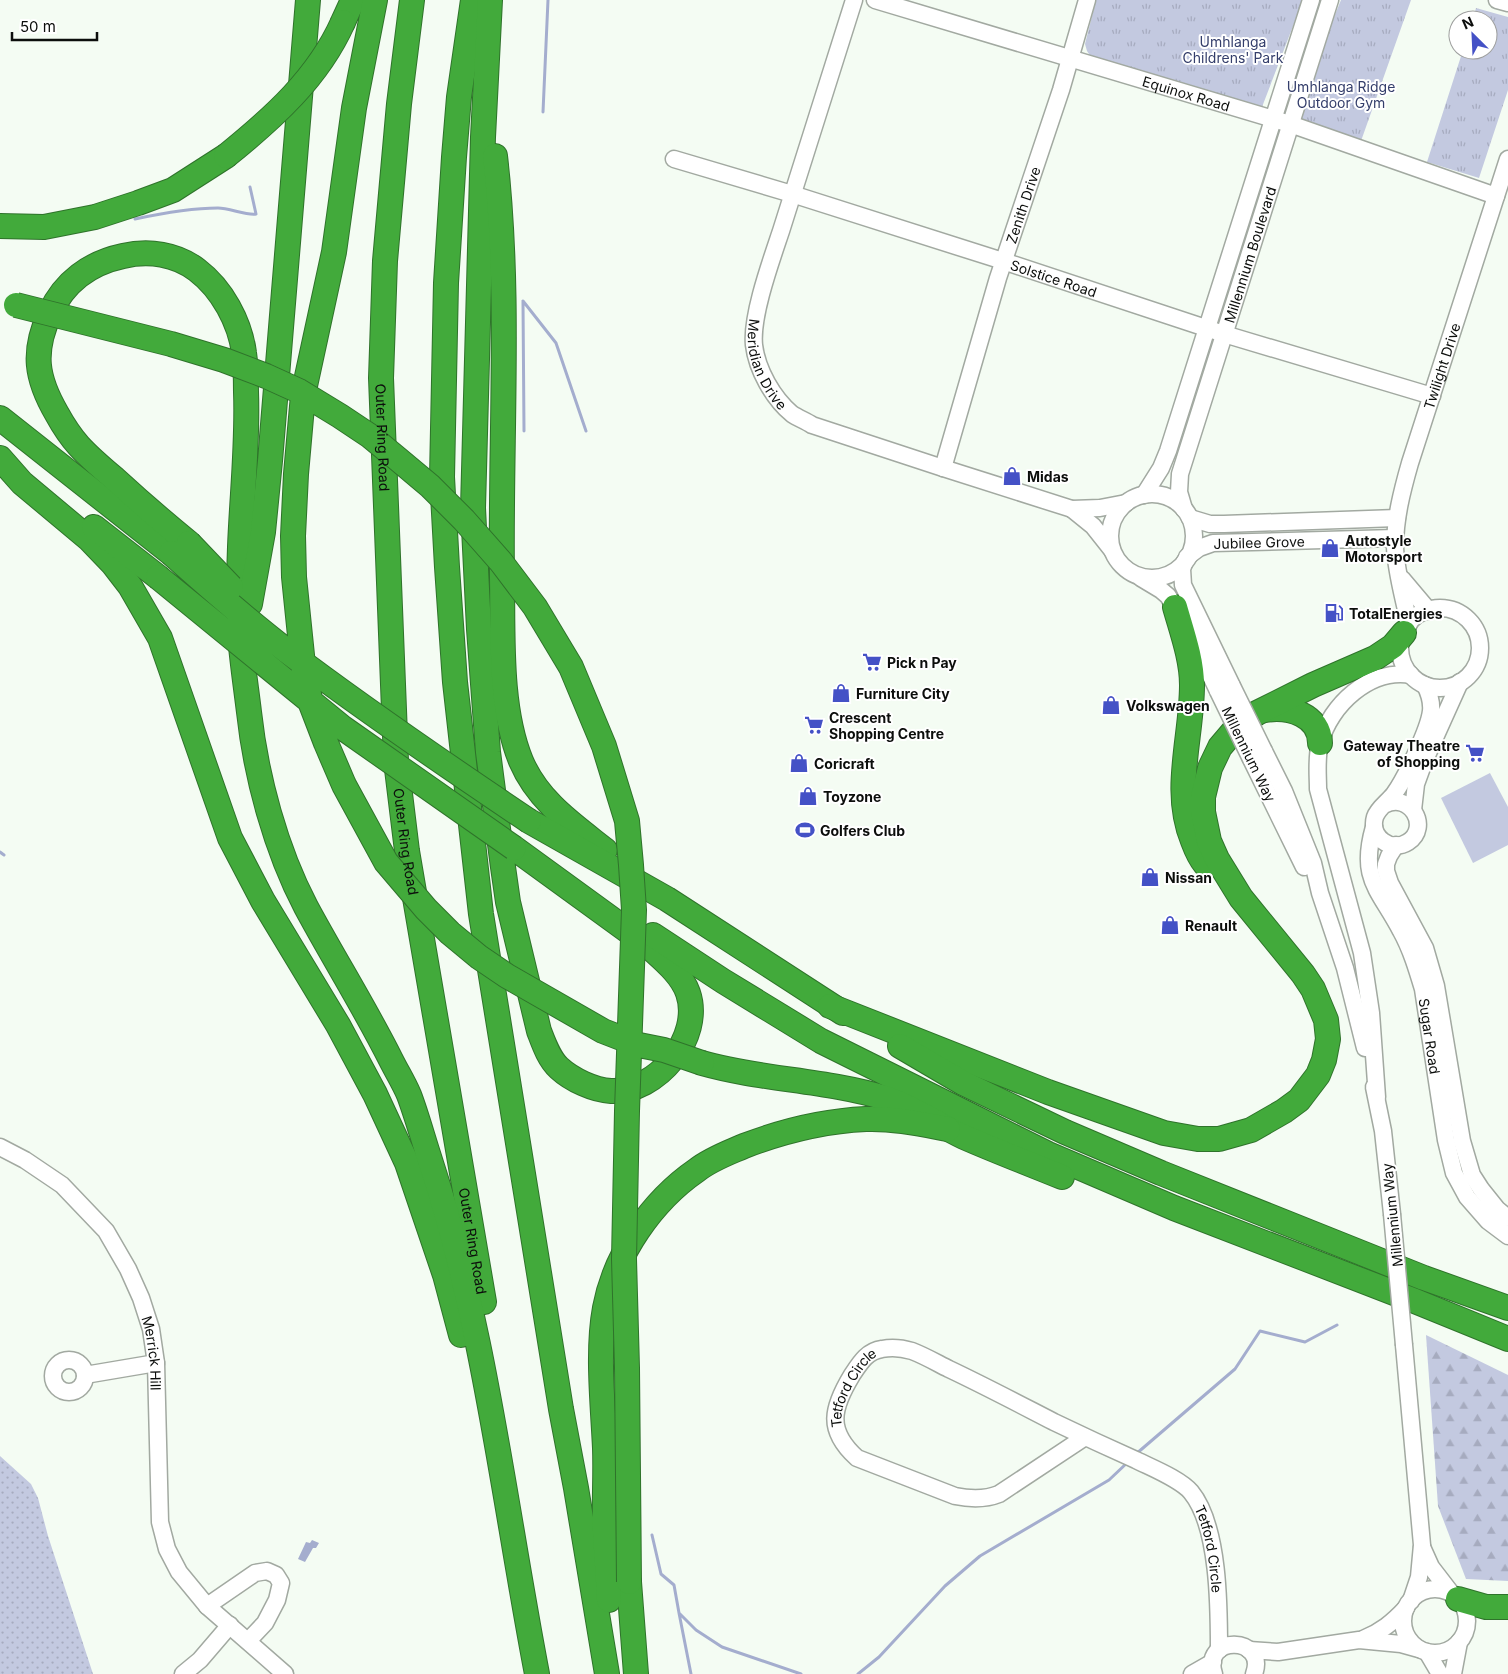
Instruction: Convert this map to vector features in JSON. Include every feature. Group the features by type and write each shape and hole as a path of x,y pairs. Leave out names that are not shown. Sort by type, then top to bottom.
{"highway":[{"path":"240,634 250,604 263,532 308,0"},
{"path":"0,226 44,227 94,217 173,190 226,156 261,128 300,89 309,79 334,40 353,0"},
{"path":"375,0 354,108 334,252 303,395 293,536 294,577 303,665 310,704 344,786 386,862 426,909 450,933 479,956 507,976 603,1031 638,1045 664,1050 725,1070 840,1088 886,1098 948,1129 1073,1181 1115,1197 1142,1204 1174,1208"},
{"name":"Outer Ring Road","path":"412,0 398,104 386,244 381,378 396,761 407,851 468,1202 545,1674"},
{"path":"473,0 454,149 446,283 442,477 455,682 481,914 607,1674"},
{"path":"0,452 158,577 343,728 514,848 646,944 664,960 677,974 688,993 691,1014 688,1032 680,1050 667,1066 650,1079 633,1087 612,1091 590,1086 559,1068 546,1050 539,1031 508,902 488,752 478,629 473,508 483,147 490,0"},
{"path":"488,46 491,125 498,185 505,320 501,505 505,684 514,742 530,779 551,807 570,824 668,899 830,1006 963,1083 1065,1132 1176,1180 1424,1278 1508,1308"},
{"path":"537,1674 488,1396 467,1290 444,1204 408,1094 370,1017 304,904 280,845 260,778 249,715 240,634 240,548 247,404 244,349 237,326 227,305 215,287 202,273 187,263 167,255 147,253 123,256 94,266 72,281 56,300 47,318 39,342 40,379 51,404 62,424 79,446 153,514 223,599 286,650 434,757 529,821 668,899"},
{"path":"8,304 171,344 224,360 266,376 299,392 340,416 370,436 399,460 430,486 464,520 501,562 535,607 571,667 607,755 627,821 634,910 626,1111 624,1259 629,1582 636,1674"},
{"path":"0,418 180,548"},
{"path":"0,458 22,483 89,539 113,564 143,607 160,638 230,838 263,901 338,1025 375,1094 407,1163 445,1276 460,1330 528,1674"},
{"path":"1175,606 1188,652 1192,684 1183,789 1188,829 1200,858 1218,878 1241,898"},
{"path":"830,1006 1048,1092 1164,1133 1198,1139 1219,1138 1251,1130 1284,1112 1299,1100 1318,1075 1324,1060 1328,1039 1326,1020 1313,989 1303,974 1241,898 1217,859 1209,841 1203,812 1203,797 1210,768 1220,747 1237,727 1256,713 1312,685 1375,658 1393,646 1406,628"},
{"path":"1256,713 1278,709 1302,715 1315,726 1320,736 1320,744"},
{"path":"514,848 821,1041 1048,1154 1174,1208 1508,1339"},
{"path":"616,1674 610,1616 605,1531 606,1470 602,1370 605,1308 625,1250 650,1215 674,1187 698,1168 722,1155 768,1137 806,1127 867,1119 910,1122 948,1129"},
{"path":"1454,1596 1486,1607 1508,1606"}],"street":[{"name":"Meridian Drive","path":"854,0 792,194 756,317 754,345 760,365 770,387 779,401 793,414 812,425 943,468 1072,509 1100,508 1126,503"},
{"name":"Equinox Road","path":"875,0 1290,124 1496,196"},
{"name":"Zenith Drive","path":"943,468 1003,261 1070,58 1087,0"},
{"name":"Millennium Boulevard","path":"1144,495 1161,468 1168,451 1311,0"},
{"name":"Millennium Boulevard","path":"1186,559 1193,542 1193,530 1179,492 1180,474 1330,0"},
{"path":"1497,0 1508,4"},
{"name":"Solstice Road","path":"674,159 792,194 1003,261 1224,334 1432,396"},
{"name":"Twilight Drive","path":"1406,628 1395,538 1401,496 1508,159"},
{"path":"1186,559 1167,575 1152,578 1136,575 1123,566 1114,553 1110,539 1112,524 1118,512 1126,503 1144,495 1164,496 1175,501 1187,514"},
{"name":"Meridian Drive","path":"1072,509 1093,526 1114,553"},
{"name":"Jubilee Grove","path":"1187,514 1210,524 1397,518"},
{"name":"Jubilee Grove","path":"1186,559 1199,548 1213,543 1395,538"},
{"name":"Millennium Way","path":"1186,559 1182,569 1183,585 1225,688 1258,755 1304,867 1320,893 1345,968 1358,1016 1376,1098 1385,1148 1392,1214 1422,1545 1419,1578 1408,1604"},
{"name":"Millennium Way","path":"1136,575 1168,596 1225,688"},
{"path":"1399,575 1429,611"},
{"path":"1439,608 1456,612 1470,622 1477,633 1480,647 1477,663 1469,675 1460,682 1443,688 1426,685 1411,675 1405,667 1401,656 1400,646 1406,628 1420,614 1429,611 1439,608"},
{"path":"1376,1098 1372,1013 1362,953 1318,790 1318,768 1320,744 1340,705 1356,690 1373,680 1386,675 1400,673 1411,675"},
{"path":"1426,685 1431,704 1427,724 1400,784 1376,815 1374,827 1376,832 1386,843 1396,846 1407,843 1416,833 1418,824 1413,810 1416,784 1460,682"},
{"path":"1384,805 1397,802 1406,804 1413,810"},
{"name":"Sugar Road","path":"1374,827 1370,846 1369,864 1371,877 1402,931 1417,966 1423,989 1446,1140 1454,1173 1467,1197 1488,1221 1508,1236"},
{"name":"Sugar Road","path":"1396,846 1389,856 1386,871 1390,883 1425,948 1436,986 1462,1141 1472,1175 1486,1196 1508,1218"},
{"name":"Merrick Hill","path":"0,1147 24,1160 62,1186 106,1231 128,1269 141,1298 151,1329 156,1363 160,1522 167,1549 179,1572 207,1606 285,1674"},
{"name":"Tetford Circle","path":"1085,1436 999,1494 985,1498 967,1499 857,1458 846,1448 841,1440 837,1432 835,1415 836,1406 845,1387 862,1359 876,1350 900,1348 982,1384 1167,1475 1190,1491 1200,1505 1207,1521 1214,1560 1219,1611 1215,1662"},
{"path":"85,1374 156,1363"},
{"name":"Millennium Way","path":"1422,1545 1431,1567 1454,1596"},
{"path":"207,1606 255,1573 267,1571 276,1575 281,1582 277,1600 265,1623 248,1641"},
{"path":"1192,1674 1215,1662 1224,1646 1278,1652 1359,1640 1377,1633 1388,1626 1408,1604 1425,1591 1434,1589 1442,1590 1454,1596 1466,1612 1466,1628 1459,1642 1453,1674"},
{"path":"1408,1604 1403,1623 1404,1631 1408,1638 1423,1650 1440,1674"},
{"name":"Tetford Circle","path":"1219,1611 1242,1647 1253,1656 1255,1672"},
{"path":"183,1674 200,1660 230,1625"},
{"path":"1359,1640 1401,1644 1423,1650 1444,1652 1459,1642"},
{"path":"1255,1672 1278,1652"}],"green space":[{"name":"Umhlanga Childrens' Park","path":"1096,0 1303,0 1262,107 1091,57 1085,44"},
{"name":"Umhlanga Ridge Outdoor Gym","path":"1341,0 1411,0 1361,141 1290,124"},
{"path":"1498,14 1508,17 1508,90 1479,178 1427,162 1460,60 1498,60"},
{"path":"1490,773 1508,807 1508,845 1473,863 1441,798"},
{"path":"1426,1335 1508,1375 1508,1581 1466,1579 1438,1506"},
{"path":"0,1456 31,1484 38,1498 48,1536 93,1674 0,1674"}],"shaded area":[{"path":"312,1540 319,1543 316,1548 313,1548 305,1562 298,1559 306,1542 310,1543"}],"waterway":[{"path":"543,112 548,0"},
{"path":"135,219 177,211 208,208 222,208 256,214 250,187"},
{"path":"523,301 556,343 586,431"},
{"path":"523,302 524,431"},
{"path":"0,852 4,855"},
{"path":"1136,1454 1235,1369 1260,1331 1305,1342 1337,1325"},
{"path":"858,1674 879,1657 945,1586 980,1556 1109,1480 1128,1462"},
{"path":"652,1535 661,1574 674,1585 679,1613 696,1630 722,1647 801,1674"},
{"path":"679,1613 691,1674"}],"place":[{"name":"Midas","path":"1012,476"},
{"name":"Autostyle Motorsport","path":"1330,548"},
{"name":"TotalEnergies","path":"1334,613"},
{"name":"Pick n Pay","path":"872,662"},
{"name":"Furniture City","path":"841,693"},
{"name":"Volkswagen","path":"1111,705"},
{"name":"Crescent Shopping Centre","path":"814,725"},
{"name":"Gateway Theatre of Shopping","path":"1475,753"},
{"name":"Coricraft","path":"799,763"},
{"name":"Toyzone","path":"808,796"},
{"name":"Golfers Club","path":"805,830"},
{"name":"Nissan","path":"1150,877"},
{"name":"Renault","path":"1170,925"}]}
